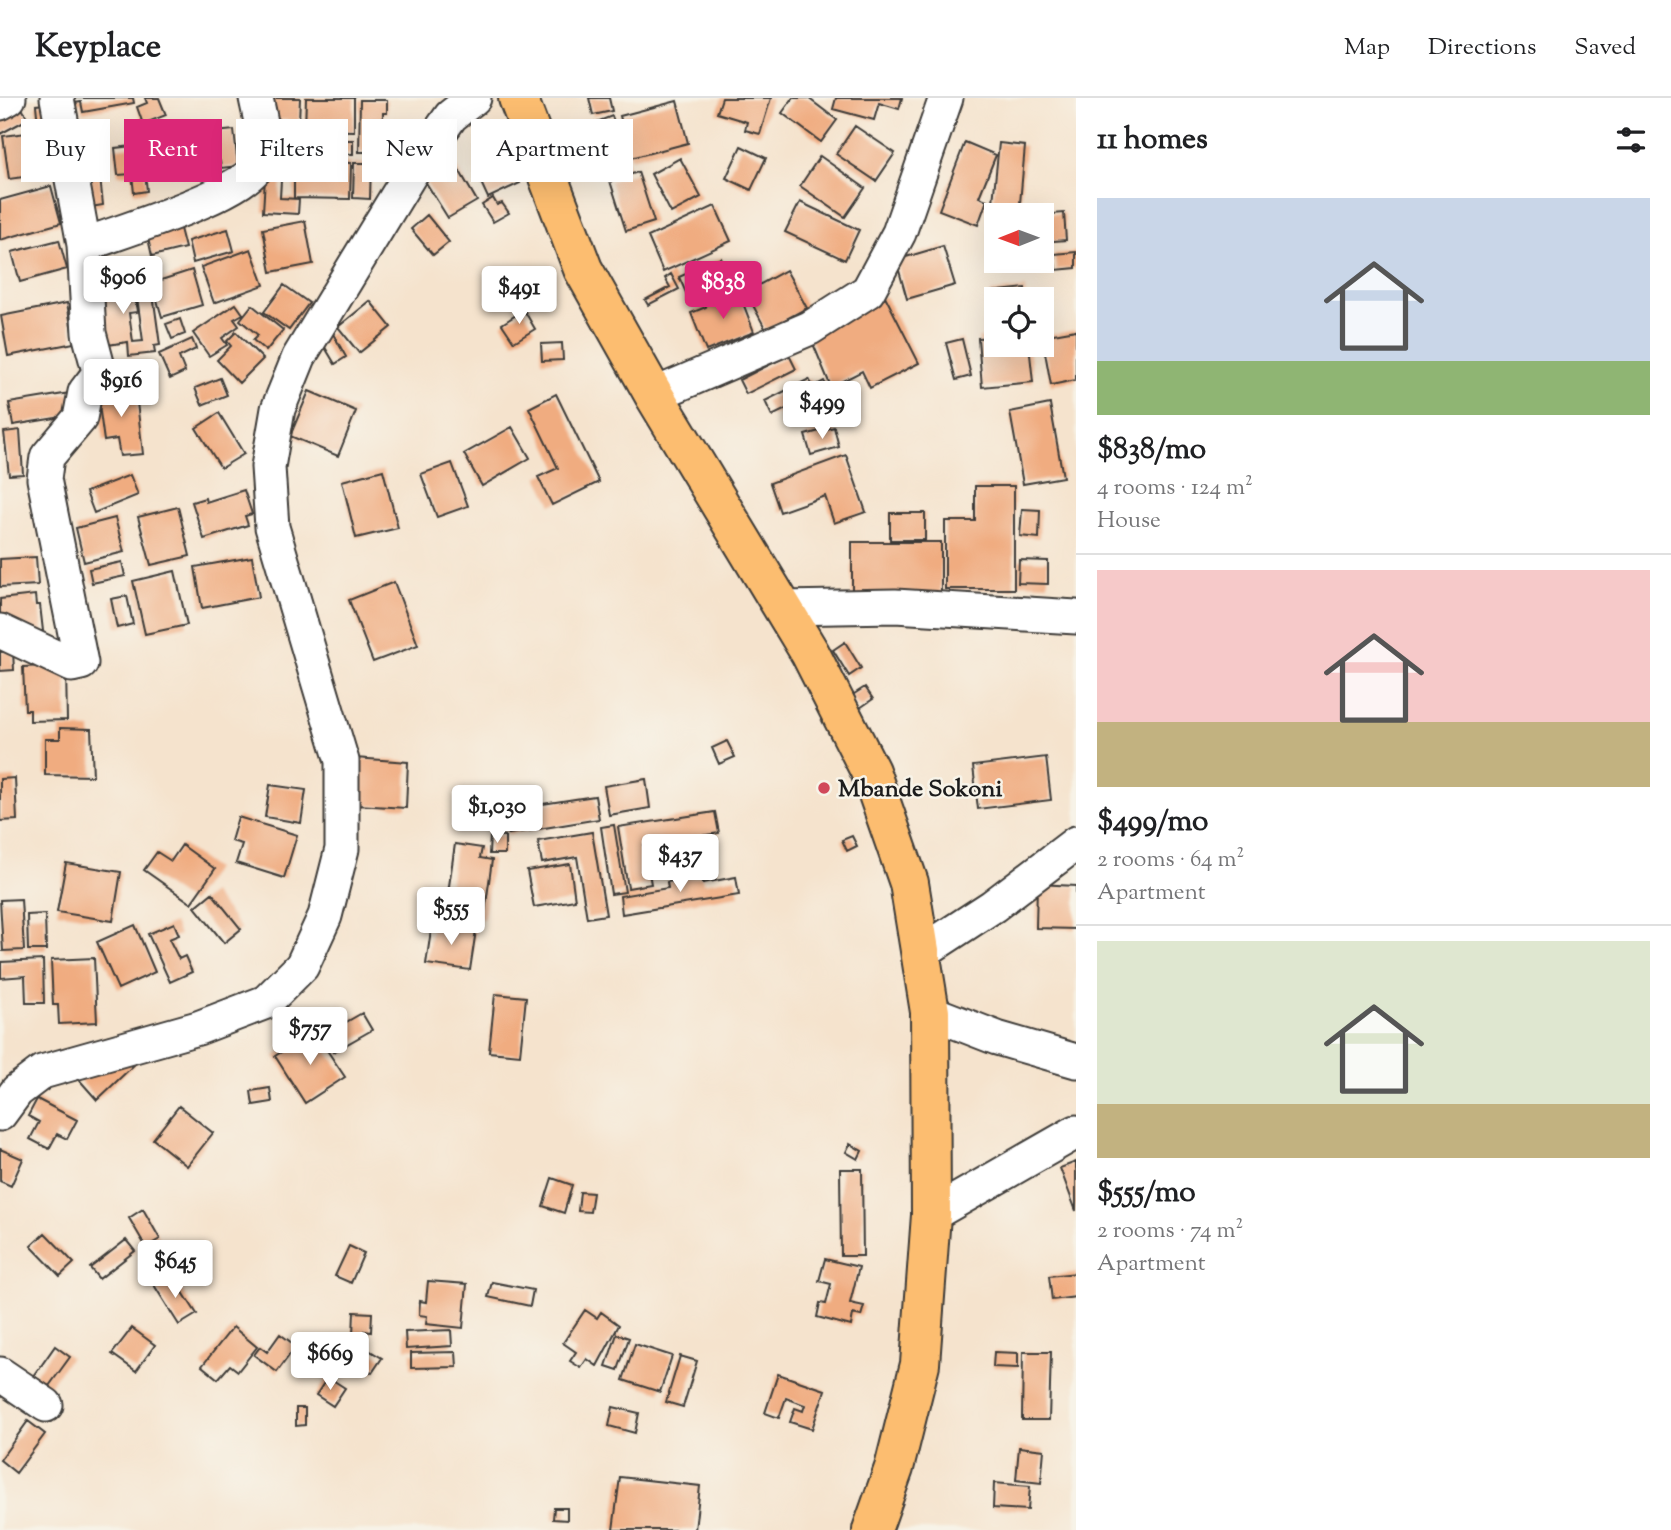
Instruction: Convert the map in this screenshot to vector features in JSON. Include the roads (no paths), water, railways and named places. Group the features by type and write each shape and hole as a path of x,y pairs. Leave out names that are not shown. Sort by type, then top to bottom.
{"main road":[{"path":"518,98 583,269 654,395 810,653 870,771 909,883 930,1012 931,1214 920,1364 894,1468 872,1530"}],"street":[{"path":"0,103 9,98"},
{"path":"0,631 72,665 81,663 44,479 47,457 55,444 80,418 85,392 98,375 89,333 84,245 57,98"},
{"path":"84,245 226,192 250,177 260,163 263,144 256,98"},
{"path":"0,1114 17,1091 42,1072 198,1028 266,1002 302,966 326,916 342,849 342,761 272,527 268,467 278,409 299,357 411,173 451,116 474,98"},
{"path":"654,395 810,328 868,291 899,233 946,98"},
{"path":"782,608 895,606 1076,617"},
{"path":"921,954 993,906 1076,842"},
{"path":"930,1012 997,1038 1076,1061"},
{"path":"931,1214 1076,1132"},
{"path":"0,1374 46,1405"}],"place":[{"name":"Mbande Sokoni","path":"824,788"}]}
